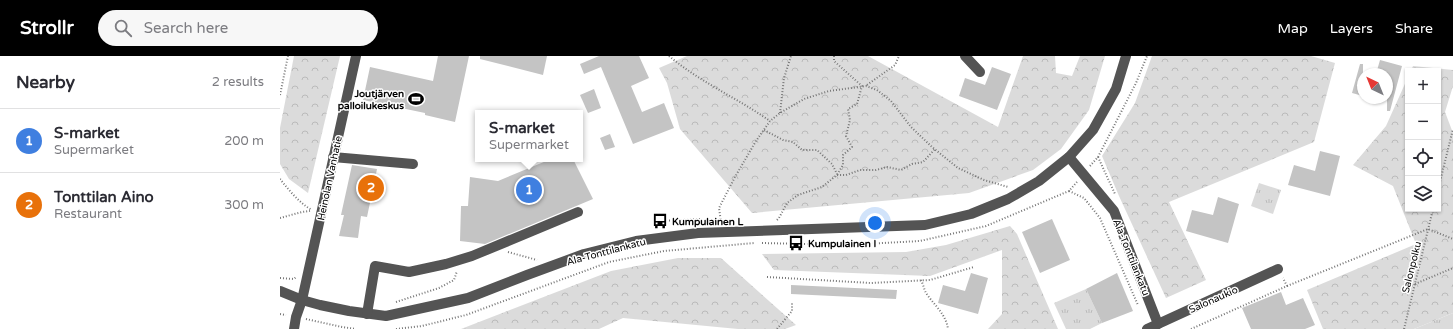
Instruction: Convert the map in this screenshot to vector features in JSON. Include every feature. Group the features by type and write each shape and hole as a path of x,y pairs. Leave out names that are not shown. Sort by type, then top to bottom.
{"street":[{"name":"Heinolan Vanhatie","path":"294,329 296,317 302,300 356,56"},
{"path":"965,56 980,72"},
{"name":"Ala-Tonttilankatu","path":"280,291 302,300 349,312 386,316 468,298 584,254 628,243 698,233 925,226 971,214 1008,199 1039,181 1069,157 1093,130 1116,89 1126,56"},
{"path":"333,157 413,164"},
{"name":"Ala-Tonttilankatu","path":"1069,157 1114,211 1158,324"},
{"path":"367,314 375,266 409,272 458,261 578,212"},
{"name":"Salonaukio","path":"1147,329 1278,269"},
{"name":"Ala-Tonttilankatu","path":"280,298 302,300"}],"path":[{"path":"280,95 288,56"},
{"path":"669,56 697,77 752,108 770,121"},
{"path":"780,113 784,78 791,56"},
{"path":"834,56 834,61 862,86"},
{"path":"866,86 895,65 899,56"},
{"path":"763,230 779,218 787,203 798,195 822,187 837,175 843,165 843,155 852,147 846,136 850,120 848,109 857,104 862,86"},
{"path":"722,232 720,208 735,177 756,141 770,121 780,113 804,99 830,91 862,86 877,90 891,101 911,128 958,168 984,180 1021,191"},
{"path":"1441,178 1453,129"},
{"path":"764,130 783,140 793,142 802,150 817,150 832,164 837,175"},
{"path":"837,175 846,175 860,170 876,170 887,167 901,170 912,164 923,162 935,149"},
{"path":"280,179 289,191 314,211 302,212 280,218"},
{"path":"1069,191 1084,198 1100,218 1140,309"},
{"name":"Salonpolku","path":"1404,329 1432,212"},
{"path":"1191,329 1287,286 1428,229 1453,239"},
{"path":"491,248 538,260"},
{"path":"386,316 386,310 391,304 439,288 454,280 457,272 458,261"},
{"path":"767,277 871,283 930,280 974,267"},
{"path":"1415,284 1453,268"},
{"path":"1278,269 1287,286"},
{"path":"921,280 926,293 939,309 948,324 948,329"},
{"path":"777,329 792,311 792,302"},
{"path":"280,314 356,329"}],"green space":[{"path":"294,56 340,56 308,193 289,179 280,164 280,128"},
{"path":"687,56 868,56 998,127 1023,56 1055,56 1056,73 1072,76 1080,56 1105,56 1089,110 1061,149 1033,170 969,193 752,213 680,129 667,83 659,68"},
{"path":"1152,56 1311,56 1335,63 1314,142 1169,202 1206,280 1166,298 1102,156 1135,103"},
{"path":"1413,66 1433,68 1412,68"},
{"path":"1441,69 1453,70 1453,86 1445,112 1453,133 1453,313 1414,329 1323,329 1307,290 1416,244 1393,186 1353,165 1386,126 1405,84 1405,212 1441,212"},
{"path":"1259,183 1281,190 1273,214 1251,206"},
{"path":"1010,226 1017,234 1058,329 988,329 1002,314 1002,250 930,276 774,270 762,254 906,252 946,245"},
{"path":"678,258 721,258 796,325 785,329 738,329 623,318 599,329 461,329 611,271"},
{"path":"1086,289 1102,323 1090,329 1066,329 1054,303"},
{"path":"1453,313 1453,329 1414,329"}],"building":[{"path":"438,56 469,56 455,122 425,115 425,113 363,100 370,67 433,81"},
{"path":"480,56 547,56 543,75 480,59"},
{"path":"599,56 639,56 649,78 631,86 642,112 664,103 674,128 633,144 601,67 584,74 580,64"},
{"path":"1380,60 1402,66 1393,100 1393,68 1378,68"},
{"path":"1360,64 1363,64 1363,68 1359,68"},
{"path":"992,67 1011,74 997,110 959,96 965,78 985,85"},
{"path":"1357,75 1357,94 1352,93"},
{"path":"594,89 601,108 588,113 580,95"},
{"path":"1387,104 1392,104 1390,111 1387,111"},
{"path":"610,134 615,147 605,150 600,138"},
{"path":"1320,151 1340,156 1330,196 1288,185 1294,165 1315,171"},
{"path":"544,162 574,162 593,199 485,244 460,241 461,206 468,206 470,177 498,181"},
{"path":"352,165 377,169 367,217 361,216 358,238 339,236 344,215 341,215"},
{"path":"1218,197 1239,204 1228,243 1186,231 1192,210 1213,215"},
{"path":"1052,219 1070,260 1040,273 1022,232"},
{"path":"971,273 988,278 978,314 938,303 943,285 965,291"},
{"path":"1117,273 1133,311 1102,323 1086,289"},
{"path":"791,285 897,290 896,299 791,294"},
{"path":"1281,292 1286,305 1303,298 1315,325 1305,329 1251,329 1242,308"}],"place":[{"name":"Joutjärven palloilukeskus","path":"416,99"},
{"name":"Tonttilan Aino","path":"371,188"},
{"name":"S-market","path":"529,190"},
{"name":"Kumpulainen L","path":"660,221"},
{"name":"Kumpulainen I","path":"796,243"}]}
